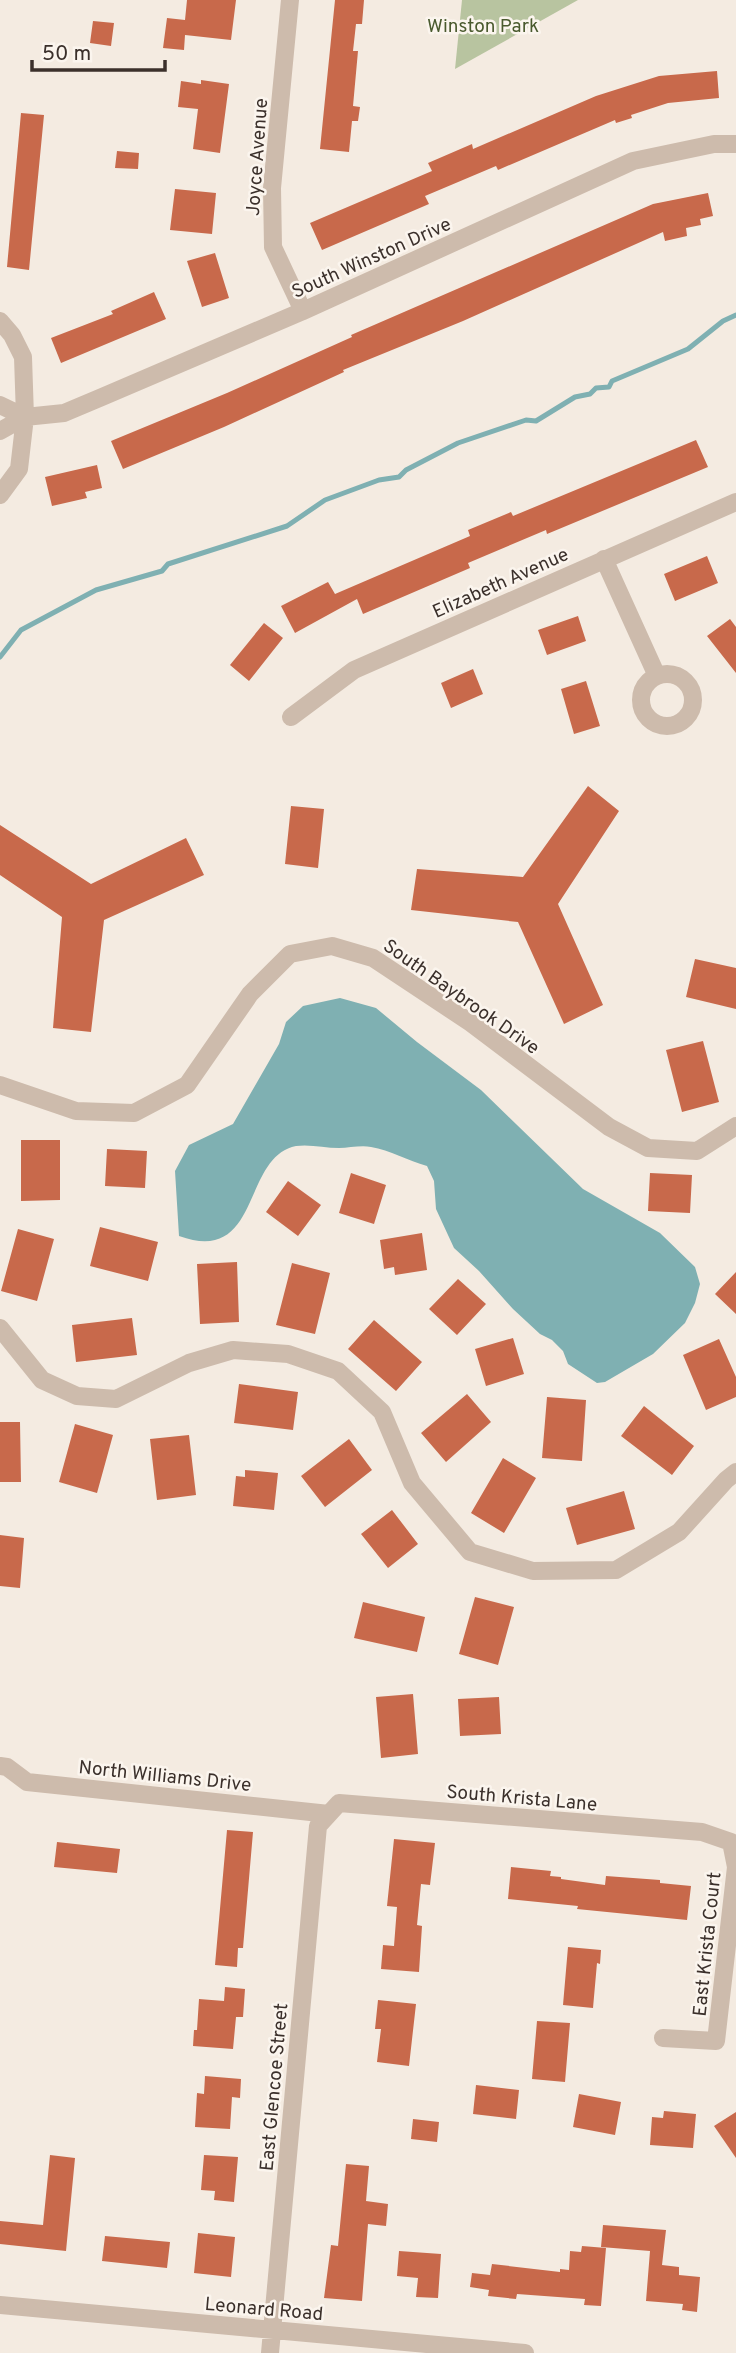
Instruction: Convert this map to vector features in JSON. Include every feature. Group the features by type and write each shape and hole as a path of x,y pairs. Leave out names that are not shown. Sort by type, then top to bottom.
{"street":[{"name":"Joyce Avenue","path":"290,0 272,188 273,247 303,311"},
{"name":"South Winston Drive","path":"0,431 25,417 64,413 303,311 633,161 714,144 736,144"},
{"path":"0,321 12,335 23,357 25,417 19,469 0,495"},
{"path":"0,405 25,417"},
{"name":"Elizabeth Avenue","path":"291,717 354,670 736,502"},
{"path":"604,559 657,676"},
{"name":"South Baybrook Drive","path":"0,1085 76,1111 134,1113 187,1085 250,994 290,954 332,946 373,958 471,1023 609,1127 649,1148 696,1150 736,1126"},
{"path":"0,1328 42,1380 77,1396 116,1399 189,1363 233,1350 288,1354 338,1371 382,1412 412,1483 470,1552 533,1572 616,1570 679,1532 736,1472"},
{"name":"North Williams Drive","path":"0,1766 7,1767 27,1782 324,1820"},
{"name":"South Krista Lane","path":"324,1820 339,1803 702,1832 731,1842"},
{"name":"East Glencoe Street","path":"270,2353 324,1820"},
{"name":"East Krista Court","path":"663,2038 716,2041 736,1867 731,1842"},
{"name":"Leonard Road","path":"0,2305 525,2353"}],"green space":[{"name":"Winston Park","path":"462,0 578,0 455,69"}],"water":[{"path":"340,998 376,1008 481,1090 583,1189 660,1233 695,1267 700,1284 695,1303 685,1323 653,1354 605,1382 597,1383 568,1364 563,1351 513,1309 454,1248 436,1209 434,1181 427,1166 378,1148 296,1146 279,1154 266,1169 238,1224 225,1236 206,1241 179,1236 175,1171 189,1145 233,1124 279,1044 286,1022 303,1006"}],"building":[{"path":"187,0 236,0 231,40 185,35 184,50 163,48 167,18 185,20"},
{"path":"335,0 364,0 362,24 356,24 353,51 358,51 353,106 360,107 358,121 352,121 349,152 320,149"},
{"path":"93,21 114,23 111,46 90,43"},
{"path":"717,71 719,98 668,103 631,115 632,118 616,123 615,120 498,170 496,166 425,196 429,204 322,250 310,223 432,171 428,163 472,144 473,149 596,96 659,76"},
{"path":"201,80 229,84 220,153 193,149 198,109 178,107 181,81 201,84"},
{"path":"21,113 44,115 29,270 7,267"},
{"path":"117,151 139,153 138,169 115,168"},
{"path":"175,189 216,193 212,234 170,230"},
{"path":"708,193 713,216 700,219 701,225 686,228 687,236 665,241 663,232 463,321 343,370 344,372 224,427 123,469 111,441 227,393 352,337 351,335 653,204"},
{"path":"215,253 229,298 202,307 187,261"},
{"path":"154,292 166,319 61,363 51,338 113,314 111,311"},
{"path":"696,440 708,467 547,534 546,530 468,563 470,568 363,614 357,599 295,633 281,606 328,582 335,594 470,536 468,530 511,512 513,516"},
{"path":"97,465 102,488 85,492 87,498 52,506 45,477"},
{"path":"707,556 718,583 675,601 664,574"},
{"path":"578,616 586,641 547,655 538,630"},
{"path":"730,619 736,627 736,673 707,636"},
{"path":"264,623 283,638 249,681 230,665"},
{"path":"473,669 483,694 451,708 441,683"},
{"path":"586,681 600,726 574,734 561,689"},
{"path":"588,786 619,811 558,904 603,1005 564,1024 518,922 411,910 417,869 523,877"},
{"path":"291,806 324,809 318,868 285,864"},
{"path":"0,825 91,884 186,838 204,875 104,920 91,1032 53,1028 62,917 0,875"},
{"path":"695,959 736,968 736,1009 686,997"},
{"path":"703,1041 719,1102 682,1112 666,1050"},
{"path":"21,1140 60,1140 60,1200 21,1201"},
{"path":"107,1149 147,1151 145,1188 105,1186"},
{"path":"351,1173 386,1185 374,1224 339,1213"},
{"path":"650,1173 692,1175 690,1213 648,1211"},
{"path":"288,1181 321,1205 298,1236 266,1212"},
{"path":"100,1227 158,1242 148,1281 90,1266"},
{"path":"18,1229 54,1239 37,1301 1,1291"},
{"path":"422,1233 427,1270 395,1275 394,1267 384,1269 380,1240"},
{"path":"237,1262 239,1322 200,1324 197,1264"},
{"path":"292,1263 330,1273 315,1334 276,1325"},
{"path":"736,1272 736,1314 715,1294"},
{"path":"458,1279 486,1304 457,1335 429,1309"},
{"path":"132,1318 137,1355 76,1362 72,1325"},
{"path":"374,1320 422,1362 396,1391 348,1349"},
{"path":"513,1338 524,1374 486,1386 475,1349"},
{"path":"719,1339 736,1377 736,1397 706,1410 683,1355"},
{"path":"239,1384 298,1392 293,1430 234,1423"},
{"path":"467,1394 491,1422 446,1462 421,1433"},
{"path":"547,1397 586,1400 582,1461 542,1458"},
{"path":"644,1406 694,1446 672,1475 621,1436"},
{"path":"0,1422 20,1422 21,1482 0,1482"},
{"path":"75,1424 113,1435 97,1493 59,1482"},
{"path":"189,1435 196,1495 157,1500 150,1439"},
{"path":"349,1439 372,1470 325,1507 301,1476"},
{"path":"503,1458 536,1478 504,1533 471,1513"},
{"path":"245,1470 278,1473 274,1510 233,1506 236,1476 245,1477"},
{"path":"624,1491 635,1529 577,1545 566,1508"},
{"path":"392,1510 418,1544 388,1568 361,1534"},
{"path":"0,1535 24,1538 20,1588 0,1586"},
{"path":"475,1597 514,1607 498,1665 459,1654"},
{"path":"363,1602 425,1617 417,1652 354,1638"},
{"path":"413,1694 418,1754 381,1758 376,1697"},
{"path":"499,1697 501,1734 460,1736 458,1699"},
{"path":"227,1830 253,1832 243,1948 238,1948 237,1967 215,1965"},
{"path":"394,1839 435,1843 430,1885 421,1884 417,1925 422,1926 419,1972 381,1969 383,1945 394,1946 397,1907 387,1906"},
{"path":"57,1842 120,1849 117,1873 54,1867"},
{"path":"511,1867 551,1871 550,1876 561,1879 605,1885 606,1876 660,1880 660,1883 691,1886 687,1920 508,1899"},
{"path":"568,1947 601,1950 600,1964 597,1963 593,2008 563,2005"},
{"path":"225,1987 245,1989 243,2017 236,2017 233,2049 193,2046 199,1999 224,2001"},
{"path":"378,2000 416,2004 409,2066 377,2062 381,2029 375,2029"},
{"path":"537,2021 570,2023 565,2082 532,2079"},
{"path":"205,2076 241,2079 240,2098 232,2097 230,2129 195,2127 197,2093 204,2094"},
{"path":"476,2085 519,2090 516,2119 473,2114"},
{"path":"579,2094 621,2102 615,2135 573,2127"},
{"path":"664,2111 696,2114 693,2148 650,2145 652,2117 663,2118"},
{"path":"736,2112 736,2158 714,2126"},
{"path":"413,2119 439,2122 437,2142 411,2139"},
{"path":"50,2155 75,2158 66,2251 0,2244 0,2221 43,2225"},
{"path":"204,2155 238,2157 234,2202 214,2200 215,2191 201,2190"},
{"path":"346,2164 369,2166 366,2201 388,2204 386,2226 368,2224 362,2301 324,2298 331,2245 338,2246"},
{"path":"603,2225 666,2230 662,2265 679,2267 679,2275 700,2277 697,2312 682,2310 683,2304 646,2301 650,2251 601,2247"},
{"path":"198,2233 235,2237 231,2277 194,2273"},
{"path":"105,2236 170,2242 167,2268 102,2261"},
{"path":"582,2246 606,2248 601,2306 584,2305 585,2299 517,2294 516,2299 488,2296 489,2290 470,2287 472,2273 490,2275 492,2264 560,2272 560,2269 569,2270 570,2251 581,2252"},
{"path":"399,2251 441,2254 438,2298 416,2297 418,2278 397,2276"}],"waterway":[{"path":"0,657 21,630 96,590 162,571 168,564 287,526 325,500 379,480 399,477 406,470 458,443 526,420 536,421 575,397 590,394 596,388 609,387 612,381 688,349 723,321 736,315"}]}
